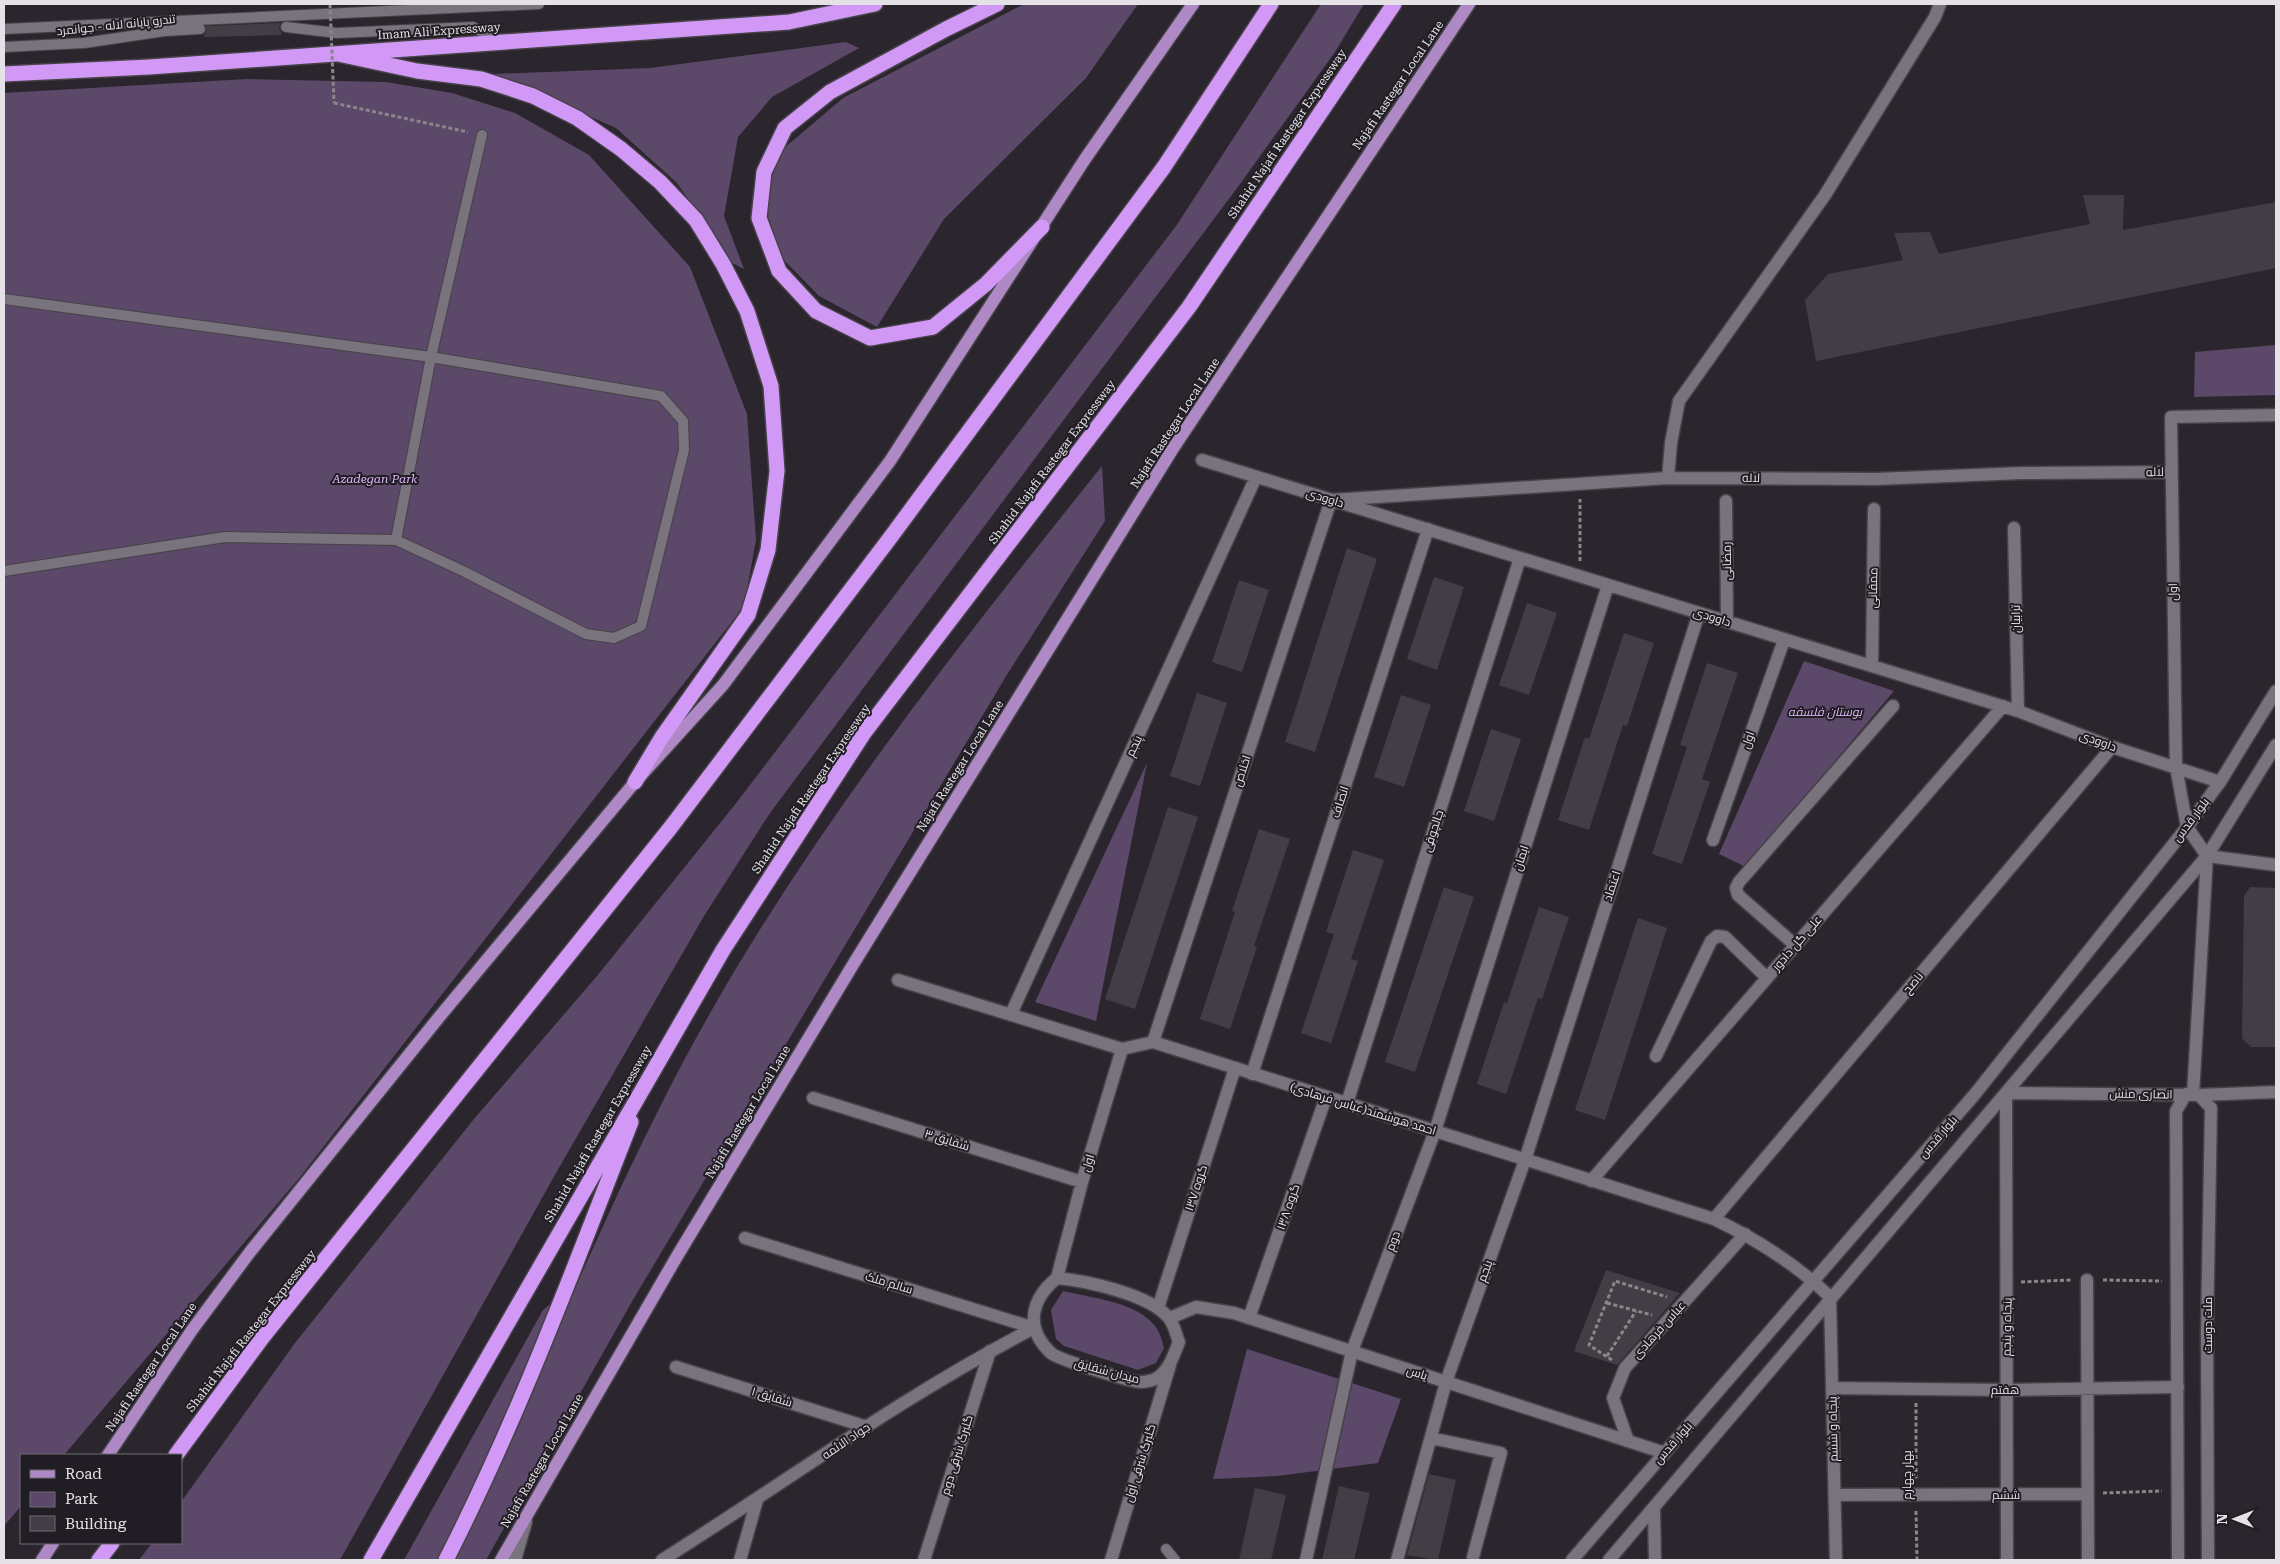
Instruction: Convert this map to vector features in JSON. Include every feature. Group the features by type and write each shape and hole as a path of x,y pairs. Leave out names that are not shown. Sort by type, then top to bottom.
{"highway":[{"name":"Imam Ali Expressway","path":"4,74 149,67 789,22 875,4"},
{"path":"997,4 946,29 830,92 785,128 764,172 759,218 779,270 816,311 870,338 933,327 986,284 1042,227"},
{"name":"Shahid Najafi Rastegar Expressway","path":"177,1454 262,1338 671,827 879,553 1164,167 1271,4"},
{"name":"Shahid Najafi Rastegar Expressway","path":"371,1560 723,950 864,733 1189,307 1394,4"},
{"path":"338,54 417,71 481,79 533,96 577,118 621,148 660,182 696,220 723,264 747,310 771,386 778,471 768,550 748,615 662,736 634,782"},
{"path":"446,1560 486,1480 550,1330 649,1076"},
{"path":"99,1560 111,1544"}],"main road":[{"name":"Najafi Rastegar Local Lane","path":"109,1454 192,1330 250,1252 440,1016 634,782 723,684 890,461 1086,159 1193,4"},
{"name":"Najafi Rastegar Local Lane","path":"501,1560 716,1190 1172,450 1469,4"},
{"path":"42,1560 52,1544"}],"street":[{"path":"1668,478 1671,443 1679,400 1825,195 1935,17 1940,4"},
{"name":"اول","path":"2187,827 2176,766 2170,417 2276,415"},
{"name":"داوودی","path":"1202,460 2003,706 2112,747 2176,766 2220,782"},
{"name":"لاله","path":"1331,500 1668,478 1876,479 2022,473 2170,472"},
{"name":"پنجم","path":"1011,1014 1256,477"},
{"name":"اخلاص","path":"1153,1042 1331,500"},
{"name":"رمضانی","path":"1726,501 1727,622"},
{"name":"ممقانی","path":"1872,666 1874,509"},
{"name":"ترابیان","path":"2014,528 2018,711"},
{"name":"انصاف","path":"1252,1074 1428,530"},
{"name":"چالچوقی","path":"1346,1103 1520,558"},
{"name":"ایمان","path":"1435,1131 1608,585"},
{"name":"اعتماد","path":"1525,1160 1699,613"},
{"name":"اول","path":"1713,840 1784,640"},
{"name":"بلوار قدس","path":"1572,1560 1975,1094 2187,827 2220,782 2276,691"},
{"path":"1795,946 1738,895 1736,888 1745,874 1894,706"},
{"name":"علی گل دادور","path":"1591,1181 2003,706"},
{"name":"بلوار قدس","path":"1609,1560 1654,1510 1830,1297 2207,856 2276,745"},
{"name":"ناصح","path":"1714,1220 2112,747"},
{"path":"2178,1560 2176,1111 2193,1095 2207,856 2187,827"},
{"path":"2207,856 2276,865"},
{"path":"1656,1056 1711,941 1717,936 1725,937 1767,978"},
{"path":"898,980 1122,1049 1153,1042"},
{"name":"احمد هوشمند(عباس فرهادی)","path":"1153,1042 1714,1220 1745,1234 1814,1282 1830,1297"},
{"name":"اول","path":"1057,1278 1082,1182 1122,1049"},
{"name":"گروه ۱۳۷","path":"1158,1308 1235,1068"},
{"name":"انصاری منش","path":"2006,1093 2193,1095 2276,1092"},
{"name":"پنجاه و پنجم","path":"2006,1093 2007,1560"},
{"name":"ملت دوست","path":"2193,1095 2211,1108 2207,1331 2208,1560"},
{"name":"گروه ۱۳۸","path":"1249,1318 1326,1097"},
{"name":"شقایق ۳","path":"812,1098 1082,1182"},
{"name":"دوم","path":"1306,1560 1352,1352 1435,1131"},
{"name":"پنجم","path":"1397,1560 1446,1382 1525,1160"},
{"name":"عباس فرهادی","path":"1628,1441 1613,1398 1625,1368 1745,1234"},
{"name":"سالم ملک","path":"745,1238 1034,1328"},
{"path":"1034,1328 1035,1307 1044,1288 1057,1278 1112,1288 1158,1308 1170,1318 1179,1342 1170,1365"},
{"path":"2087,1280 2088,1560"},
{"name":"پنجاه و ششم","path":"1830,1297 1836,1560"},
{"name":"یاس","path":"1170,1318 1196,1307 1234,1313 1665,1453"},
{"name":"جواد الائمه","path":"662,1560 757,1500 867,1426 990,1351 1034,1328"},
{"name":"میدان شقایق","path":"1034,1328 1052,1354 1090,1368 1141,1383 1158,1378 1170,1365"},
{"name":"گلبرگ شرقی دوم","path":"924,1560 990,1351"},
{"name":"گلبرگ شرقی اول","path":"1111,1560 1170,1365"},
{"name":"شقایق ۱","path":"676,1367 867,1426"},
{"name":"هفتم","path":"1832,1388 2007,1390 2178,1387"},
{"path":"1431,1438 1501,1453 1473,1557"},
{"name":"ششم","path":"1835,1495 2088,1494"},
{"path":"740,1560 757,1500"},
{"path":"515,1560 529,1510"},
{"path":"1654,1510 1655,1560"}],"lane":[{"path":"4,28 539,4"},
{"path":"286,26 337,33 473,27 500,42"},
{"name":"تندرو پایانه لاله - جوانمرد","path":"4,47 84,43 165,31 200,29"},
{"path":"396,540 431,357 482,135"},
{"path":"4,299 431,357 661,396 682,421 684,450 641,626 614,638 586,634 463,571 396,540 226,537 4,571"},
{"path":"1166,1549 1175,1560"}],"path":[{"path":"330,4 334,103 482,135"},
{"path":"1580,484 1580,576"},
{"path":"1625,1368 1589,1345 1615,1281 1684,1302"},
{"path":"1606,1303 1668,1319"},
{"path":"1607,1356 1636,1311"},
{"name":"بهار چهارم","path":"1916,1389 1917,1560"},
{"path":"2088,1494 2178,1491"}],"green space":[{"path":"1024,4 1138,4 1086,78 944,219 877,327 819,296 781,257 764,204 776,155 843,98"},
{"path":"1321,4 1364,4 1335,52 1240,184 770,813 704,916 556,1173 340,1560 139,1560 151,1544 182,1544 182,1501 295,1343 474,1119 597,976 737,802 1176,226"},
{"path":"846,42 859,48 772,97 738,137 724,216 744,269 732,263 677,183 616,128 493,74 650,68"},
{"name":"Azadegan Park","path":"247,79 386,82 452,93 515,113 589,155 690,267 747,414 756,540 744,606 300,1177 65,1454 20,1454 20,1507 4,1526 4,93"},
{"path":"2276,345 2276,395 2194,397 2195,352"},
{"path":"1102,466 1105,521 1008,673 634,1298 486,1560 455,1560 491,1485 619,1191 660,1106 727,984 825,830 878,755 988,609"},
{"name":"بوستان فلسفه","path":"1804,661 1894,691 1746,867 1719,854"},
{"path":"1147,763 1096,1021 1035,1002"},
{"path":"1063,1291 1126,1306 1147,1318 1158,1331 1164,1348 1156,1363 1138,1370 1064,1346 1056,1339 1051,1310"},
{"path":"552,1305 552,1309 480,1477 440,1560 404,1560 543,1310"},
{"path":"1247,1349 1401,1399 1378,1463 1277,1476 1213,1479"}],"building":[{"path":"281,23 279,27 282,35 204,37 206,26"},
{"path":"2083,195 2124,195 2123,230 2276,202 2276,268 1816,361 1805,300 1828,274 1903,260 1894,233 1930,232 1939,254 2090,224"},
{"path":"1347,548 1377,559 1315,752 1285,742"},
{"path":"1434,577 1464,587 1437,670 1407,659"},
{"path":"1239,580 1269,590 1242,672 1212,662"},
{"path":"1527,603 1557,613 1529,695 1499,685"},
{"path":"1624,633 1654,643 1627,726 1623,725 1589,830 1558,820 1585,737 1589,739"},
{"path":"1707,663 1738,673 1702,779 1710,782 1682,864 1652,854 1687,747 1680,745"},
{"path":"1197,693 1227,703 1200,786 1170,776"},
{"path":"1401,695 1431,705 1404,787 1374,777"},
{"path":"1491,729 1521,739 1494,821 1464,811"},
{"path":"1168,807 1198,817 1135,1009 1105,999"},
{"path":"1259,829 1290,839 1254,946 1257,947 1230,1029 1200,1019 1235,912 1232,911"},
{"path":"1353,850 1384,860 1351,959 1358,961 1331,1043 1301,1033 1334,934 1326,932"},
{"path":"1444,887 1474,897 1415,1072 1385,1062"},
{"path":"2250,887 2276,888 2276,1047 2251,1047 2242,1038 2244,896"},
{"path":"1539,907 1569,917 1542,999 1538,998 1506,1094 1477,1084 1504,1002 1507,1003"},
{"path":"1638,918 1667,928 1605,1120 1575,1110"},
{"path":"1606,1270 1680,1293 1617,1365 1574,1351"},
{"path":"1429,1474 1456,1480 1438,1560 1407,1555"},
{"path":"1339,1486 1370,1493 1354,1560 1322,1560"},
{"path":"1255,1488 1286,1495 1271,1560 1239,1560"}]}
